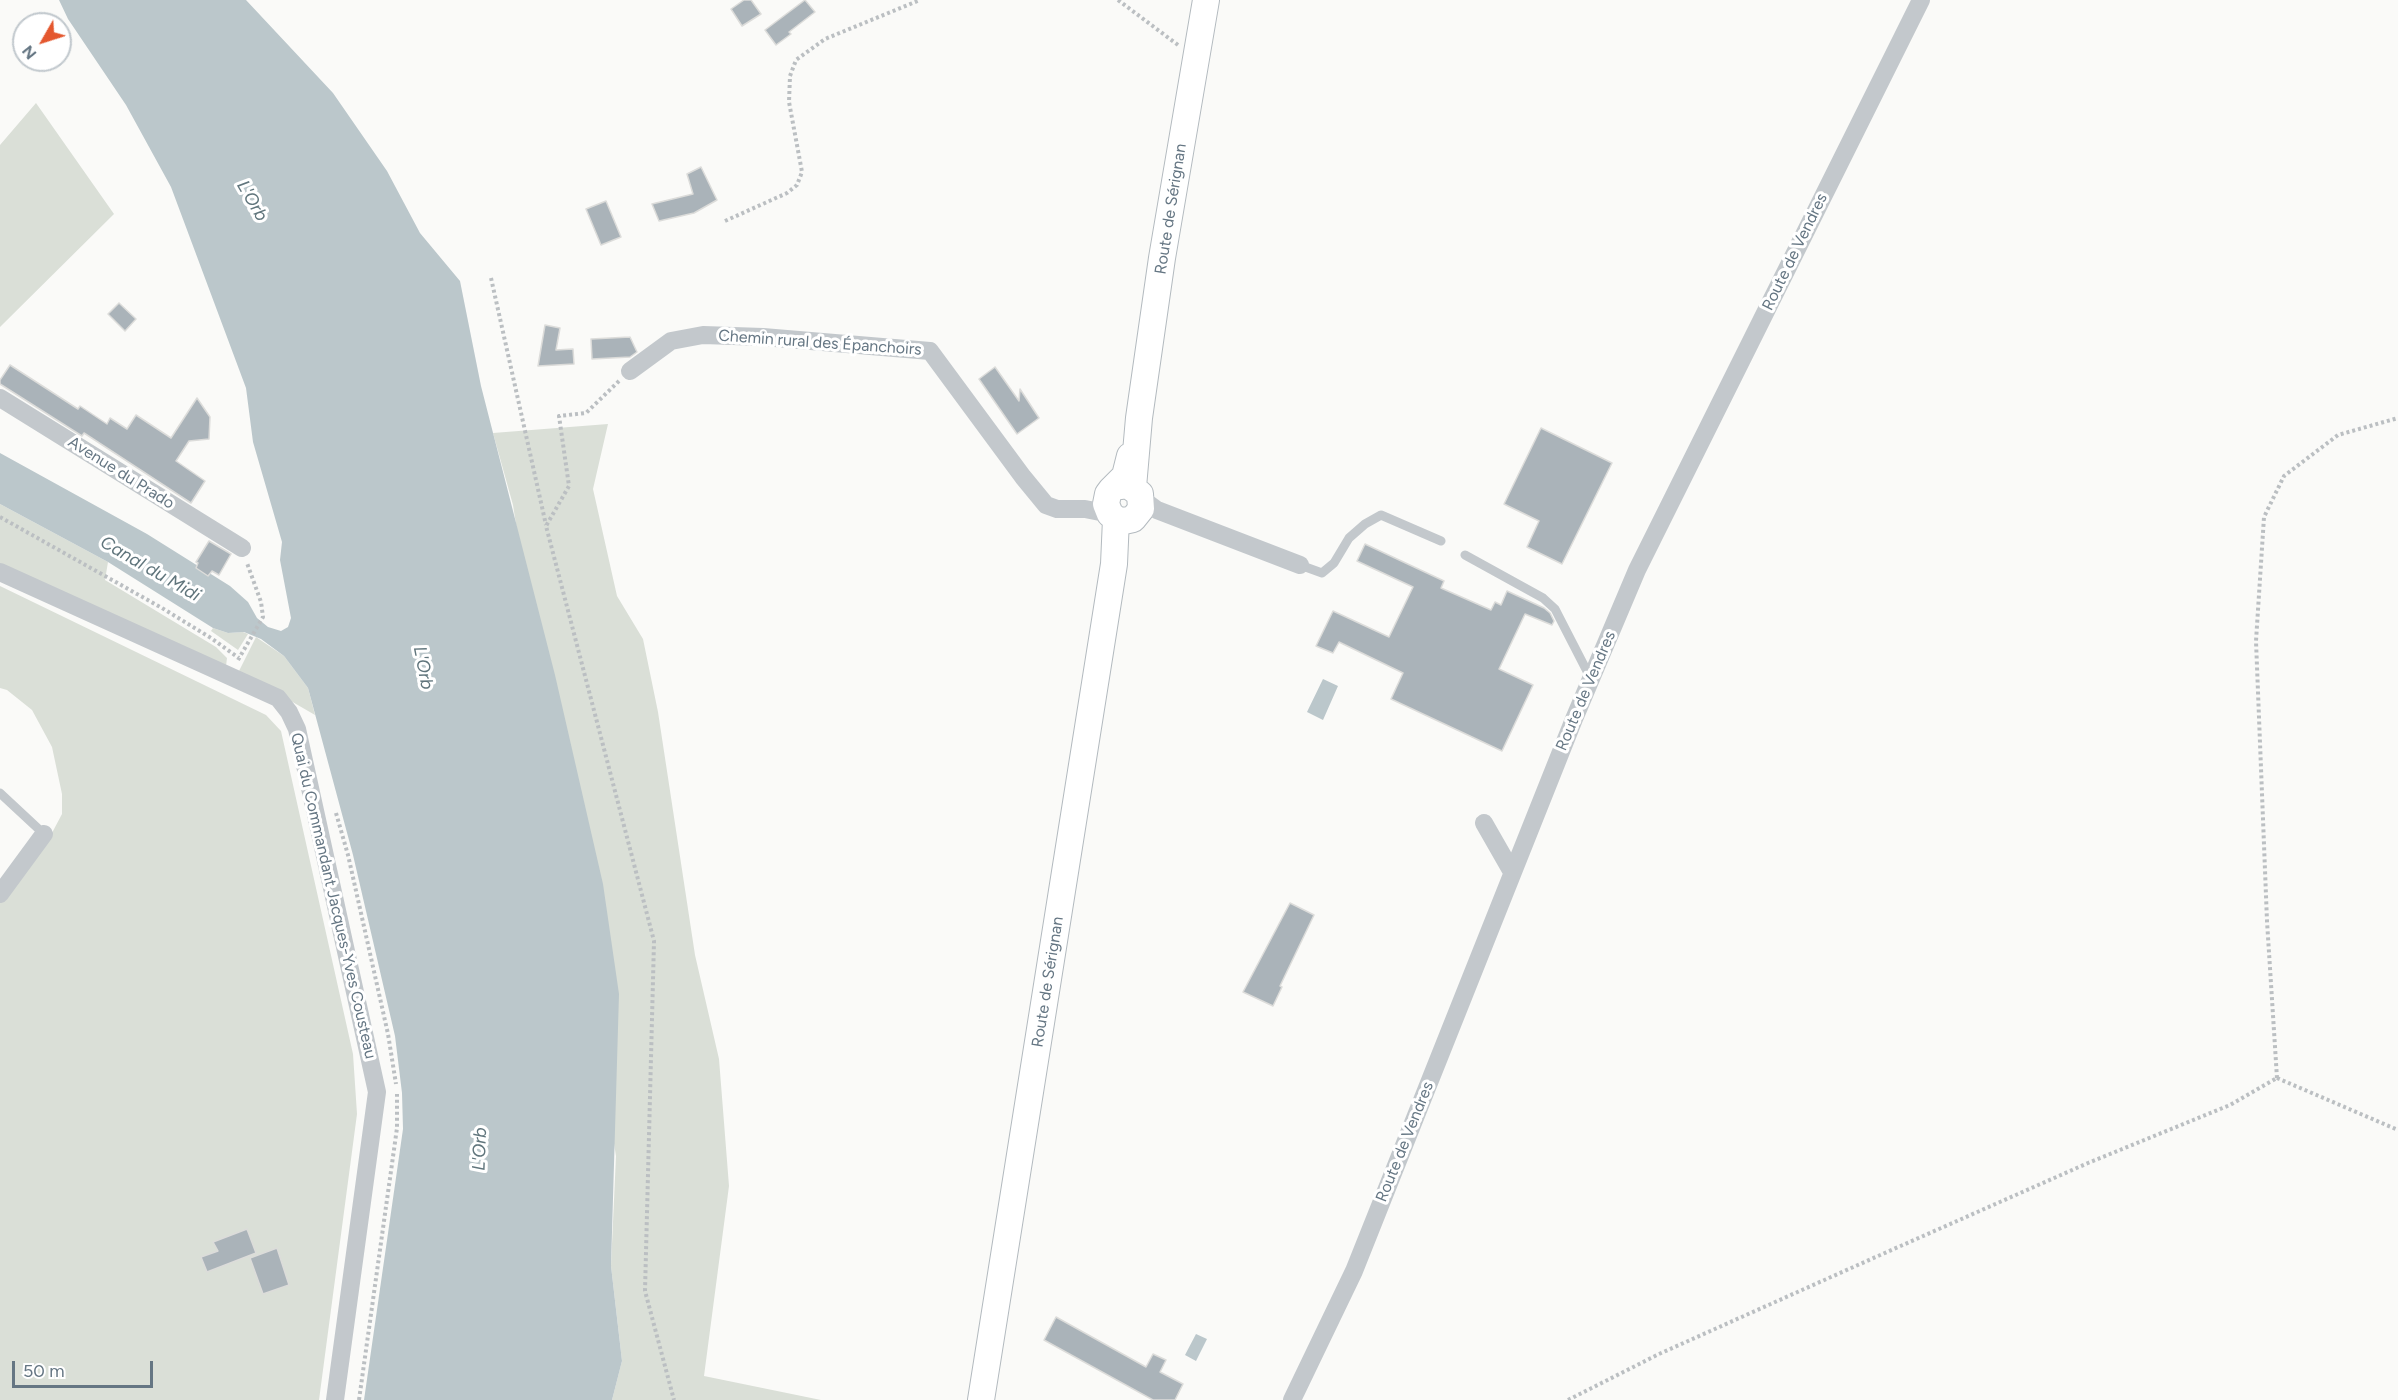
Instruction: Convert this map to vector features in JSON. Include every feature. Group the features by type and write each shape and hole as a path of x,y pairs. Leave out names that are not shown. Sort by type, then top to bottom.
{"main road":[{"name":"Route de Sérignan","path":"981,1400 1206,0"}],"street":[{"name":"Route de Vendres","path":"1292,1400 1354,1271 1590,678 1637,570 1921,0"},
{"name":"Chemin rural des Épanchoirs","path":"630,371 671,341 703,335 763,337 930,351 1046,505 1057,509 1123,506 1299,565"},
{"name":"Avenue du Prado","path":"0,398 242,548"},
{"name":"Quai du Commandant Jacques-Yves Cousteau","path":"0,572 278,698 289,712 297,729 377,1092 335,1400"},
{"path":"1484,823 1512,872"},
{"path":"0,894 44,834"}],"lane":[{"path":"1299,565 1322,573 1334,562 1349,538 1365,524 1381,515 1441,541"},
{"path":"1465,555 1543,598 1555,609 1590,678"},
{"path":"0,793 44,834"}],"path":[{"path":"725,221 787,193 797,184 802,172 789,102 790,76 796,60 825,39 921,0"},
{"path":"1118,0 1196,58"},
{"path":"491,278 546,525 654,941 645,1291 674,1400"},
{"path":"546,525 569,486 559,416 586,413 630,371"},
{"path":"2277,1078 2266,909 2256,641 2264,516 2284,476 2338,435 2398,418"},
{"path":"0,517 162,608 239,658"},
{"path":"242,548 261,602 263,617 244,649"},
{"path":"2277,1078 2398,1130"},
{"path":"1568,1400 1659,1354 1868,1260 2088,1163 2230,1105 2277,1078"}],"shaded area":[{"path":"36,103 114,214 0,327 0,145"},
{"path":"608,424 593,489 617,596 643,639 658,712 695,955 719,1059 729,1186 704,1376 821,1400 612,1400 622,1361 611,1266 616,1156 513,505 493,433"},
{"path":"0,504 108,562 105,580 216,647 227,658 226,666 0,564"},
{"path":"0,586 266,715 281,731 353,1054 357,1114 319,1400 0,1400 0,902 53,831 62,814 62,794 52,747 32,710 7,690 0,688"},
{"path":"213,628 228,633 248,634 238,650 211,631"},
{"path":"256,637 284,656 308,688 315,715 239,671"}],"water":[{"path":"59,0 246,0 333,93 387,171 420,233 460,281 481,386 555,675 603,884 619,994 611,1266 622,1361 612,1400 364,1400 403,1129 402,1093 395,1036 353,855 308,688 284,656 261,639 244,632 228,633 213,628 108,562 0,504 0,453 147,534 230,586 248,602 257,618 268,627 281,631 288,627 291,618 280,560 282,542 253,442 246,388 171,187 126,105 72,25 72,12 65,12"},
{"path":"1323,679 1338,686 1323,720 1307,712"},
{"path":"1196,1334 1207,1339 1196,1361 1185,1355"}],"building":[{"path":"744,0 751,0 761,14 742,26 731,9"},
{"path":"805,0 815,12 776,45 765,30"},
{"path":"701,167 717,200 694,213 659,221 652,204 693,194 687,174"},
{"path":"606,201 621,237 601,245 586,209"},
{"path":"119,303 136,319 125,331 108,314"},
{"path":"545,325 560,328 556,350 573,349 574,364 538,366"},
{"path":"630,337 637,352 630,357 592,359 591,339"},
{"path":"10,365 78,409 80,406 107,424 110,418 127,429 136,415 171,438 197,398 210,417 209,439 189,441 176,461 205,481 191,503 84,433 82,436 0,384 0,380"},
{"path":"995,367 1019,401 1020,389 1039,418 1017,434 979,379"},
{"path":"1541,428 1612,463 1562,564 1527,547 1539,521 1504,504"},
{"path":"209,541 231,554 219,575 212,571 208,576 196,568 198,563 196,562"},
{"path":"1365,544 1444,581 1441,588 1491,610 1495,602 1501,605 1507,591 1550,613 1554,621 1552,625 1525,614 1499,669 1533,685 1502,751 1391,699 1403,673 1339,642 1333,653 1316,646 1333,611 1389,637 1413,587 1357,561"},
{"path":"1290,903 1314,915 1280,986 1282,987 1273,1006 1243,992"},
{"path":"247,1229 256,1253 207,1272 201,1257 218,1251 213,1242"},
{"path":"277,1248 289,1285 263,1294 250,1258"},
{"path":"1056,1317 1146,1367 1153,1354 1166,1360 1160,1372 1183,1384 1175,1400 1153,1400 1044,1340"}],"water label":[{"name":"L'Orb","path":"252,201"},
{"name":"Canal du Midi","path":"150,569"},
{"name":"L'Orb","path":"423,668"},
{"name":"L'Orb","path":"480,1149"}]}
